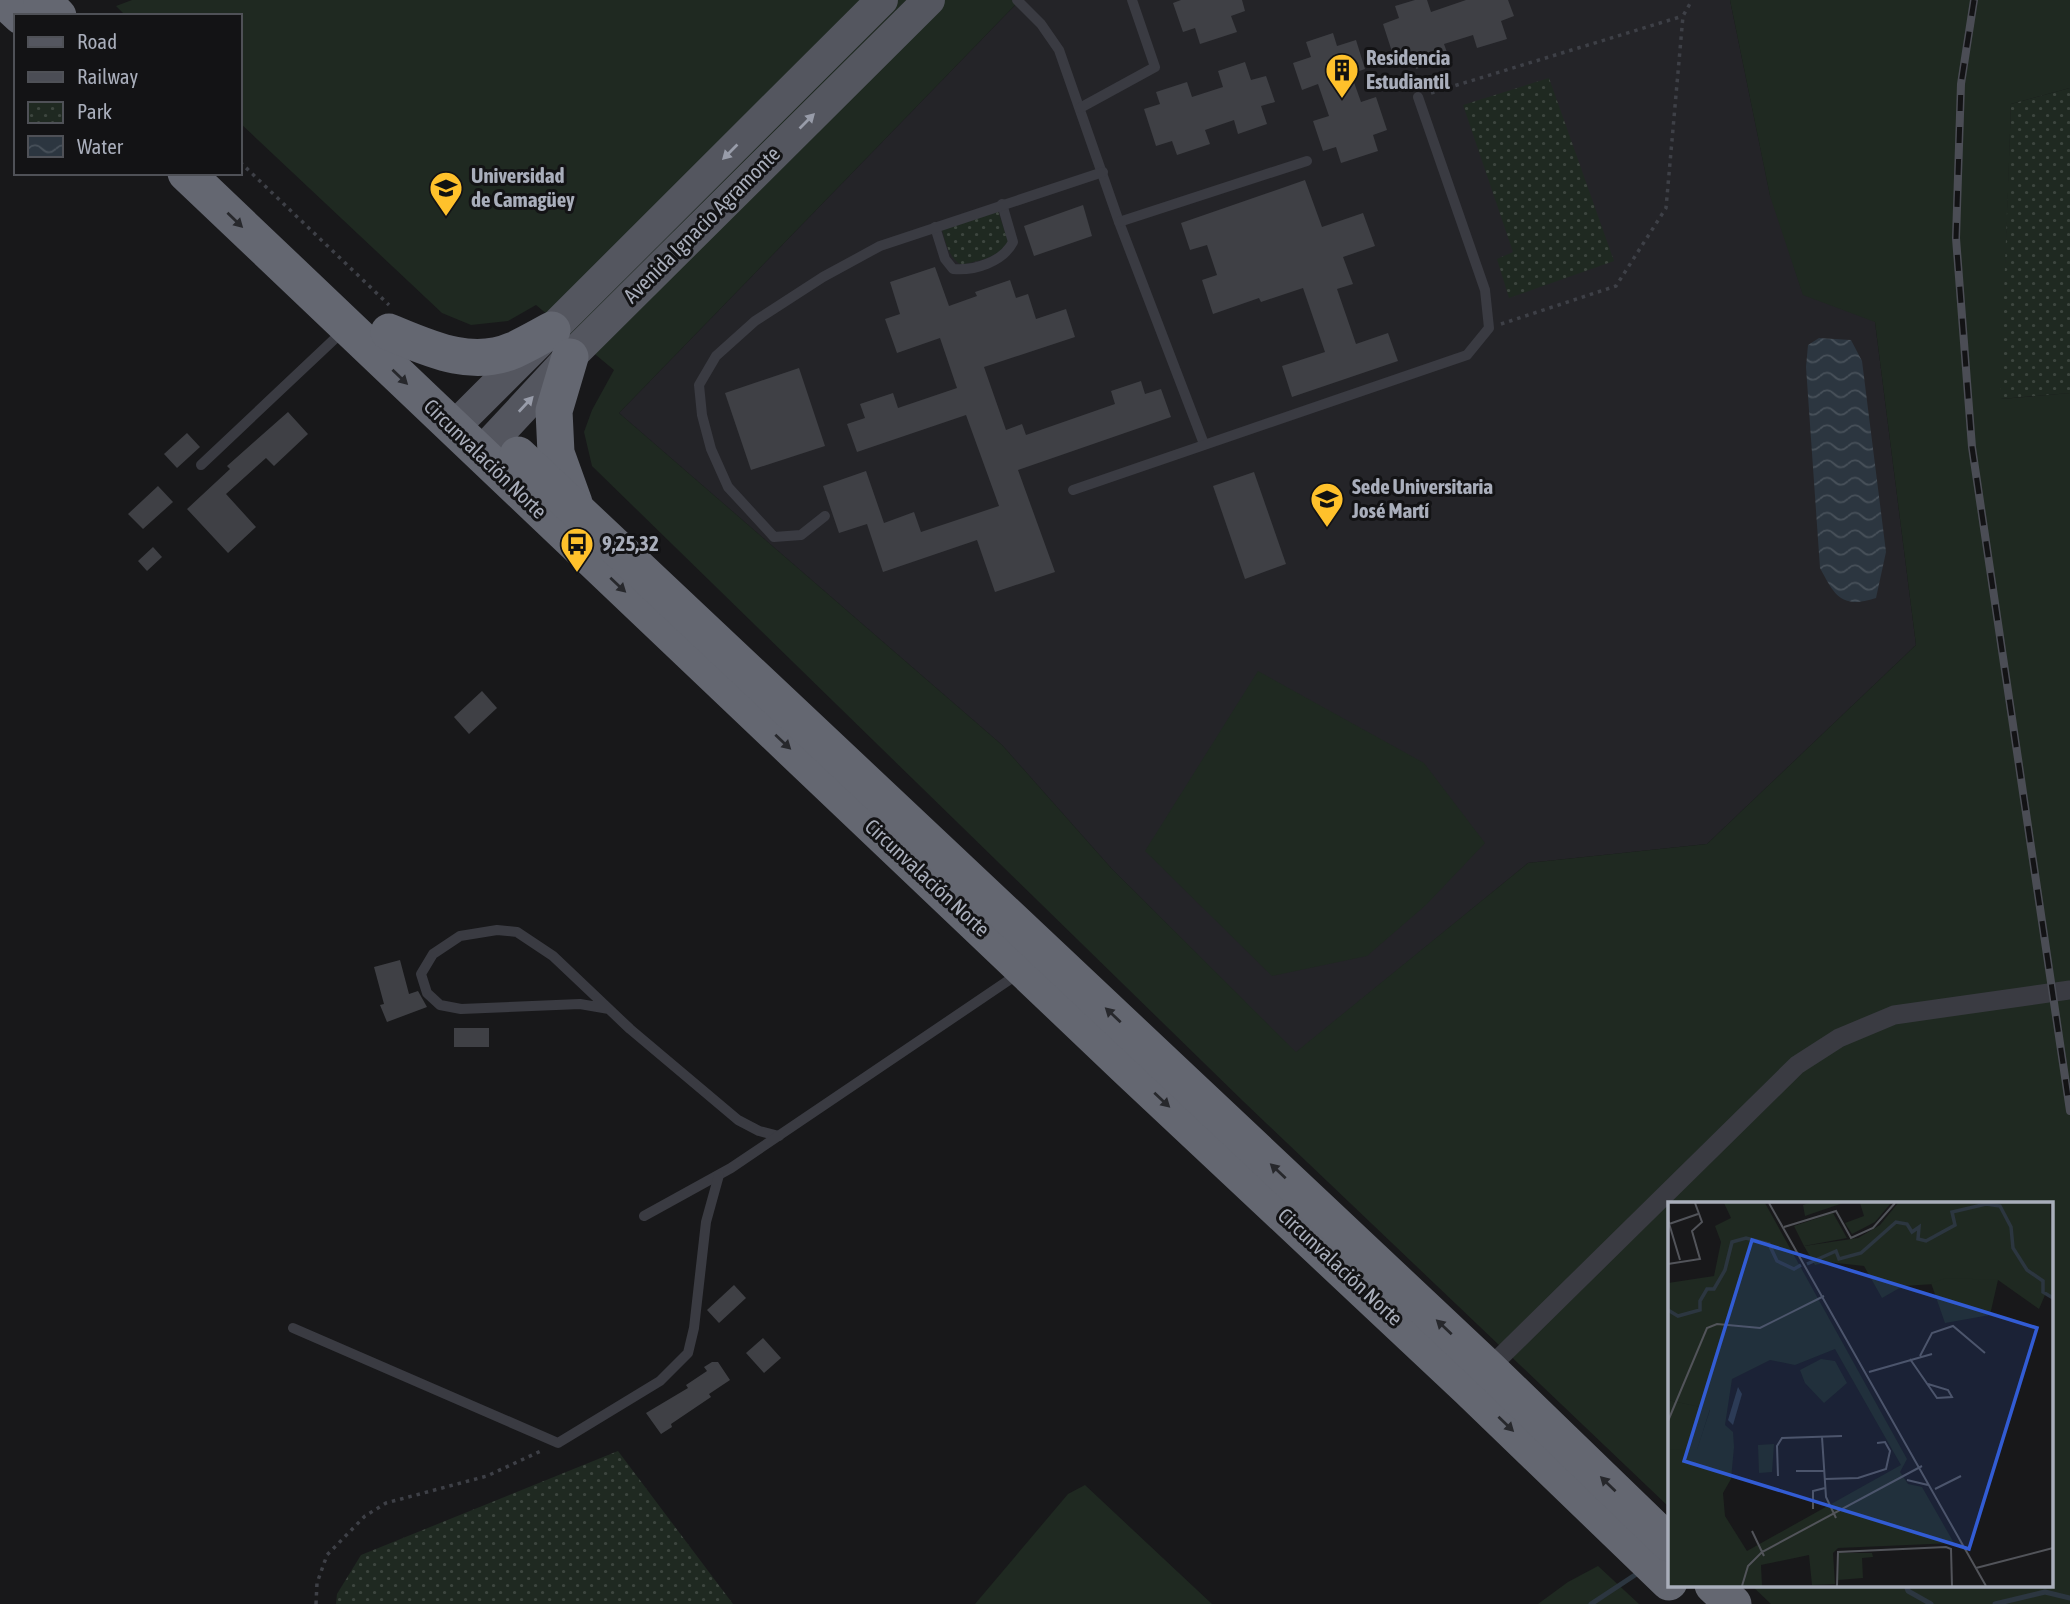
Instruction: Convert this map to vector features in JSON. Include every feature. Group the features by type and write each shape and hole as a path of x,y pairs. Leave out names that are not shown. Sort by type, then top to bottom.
{"highway":[{"path":"20,5 51,14"},
{"name":"Circunvalación Norte","path":"188,175 347,327 462,419 1024,970 1479,1378"},
{"name":"Circunvalación Norte","path":"225,175 390,319 462,419"},
{"path":"390,319 426,348 464,358 491,356 561,343 554,411 556,453 577,510"},
{"name":"Circunvalación Norte","path":"488,445 577,510 1479,1378 1654,1542 1668,1571"},
{"path":"1714,1586 1733,1604"}],"main road":[{"name":"Avenida Ignacio Agramonte","path":"488,445 561,343 882,0"},
{"name":"Avenida Ignacio Agramonte","path":"462,419 561,343 929,0"}],"street":[{"path":"1479,1378 1797,1065 1839,1038 1894,1015 2070,990"}],"lane":[{"path":"1017,0 1041,24 1059,50 1119,222 1204,444"},
{"path":"1080,108 1155,67 1132,0"},
{"path":"1073,490 1467,355 1489,328 1485,290 1418,97"},
{"path":"1119,222 1307,161"},
{"path":"825,516 801,535 774,537 728,487 711,449 702,415 699,385 716,356 755,321 823,276 880,246 1103,172"},
{"path":"934,227 945,259 953,269 964,270 999,259 1008,252 1013,242 1002,204"},
{"path":"201,465 347,327"},
{"path":"609,1009 580,1004 461,1009 440,1004 427,993 421,974 433,954 460,936 497,930 517,932 553,956 609,1009 738,1121 758,1131 779,1136"},
{"path":"645,1216 719,1175 1024,970"},
{"path":"293,1328 558,1443 660,1381 688,1353 694,1328 706,1222 719,1175"}],"path":[{"path":"1489,328 1616,286 1666,208 1683,16 1692,0"},
{"path":"1418,97 1683,16"},
{"path":"242,164 390,319"},
{"path":"316,1604 317,1583 327,1555 365,1516 386,1503 488,1476 558,1443"}],"shaded area":[{"name":"Sede Universitaria José Martí","path":"1020,0 1730,0 1770,195 1875,322 1916,645 1707,844 1528,863 1296,1053 1111,868 1002,745 619,413"}],"green space":[{"path":"132,0 1020,0 619,413 1002,745 1111,868 1296,1052 1528,863 1707,844 1916,645 1875,322 1803,295 1770,196 1730,0 2070,0 2070,88 2011,104 2001,399 2070,393 2070,1604 1771,1604 1752,1586 2052,1586 2052,1202 1668,1202 1668,1506 1244,1102 592,466 584,432 592,410 614,370 536,305 508,321 471,325 442,313 242,125 242,14 124,14 116,6"},
{"path":"1549,78 1614,261 1509,298 1497,259 1513,252 1463,105"},
{"path":"2070,88 2070,393 2000,399 2011,104"},
{"path":"998,211 1008,241 1004,247 994,255 962,265 954,259 942,230"},
{"path":"1258,671 1424,763 1485,843 1426,905 1367,956 1272,976 1145,851"},
{"path":"618,1451 733,1604 336,1604 337,1594 361,1555"},
{"path":"1085,1485 1212,1604 975,1604 1068,1494"},
{"path":"1598,1566 1639,1604 1538,1604 1568,1582"}],"water":[{"path":"1819,338 1851,340 1862,361 1886,552 1876,598 1864,601 1847,601 1840,598 1820,568 1806,367 1808,345"}],"building":[{"path":"1181,0 1242,0 1245,11 1231,16 1237,32 1200,44 1195,28 1183,32 1173,3"},
{"name":"Residencia Estudiantil","path":"1415,0 1427,0 1431,12 1466,0 1508,0 1514,16 1501,21 1507,39 1477,48 1473,35 1444,44 1449,58 1416,69 1412,55 1395,61 1383,24 1399,18 1395,6"},
{"name":"Residencia Estudiantil","path":"1333,33 1337,46 1356,40 1365,69 1351,74 1361,102 1376,97 1387,130 1373,135 1378,151 1341,163 1336,147 1323,151 1313,121 1329,116 1318,84 1302,90 1293,63 1311,57 1306,42"},
{"path":"1245,62 1251,80 1266,76 1275,102 1261,106 1267,124 1238,134 1234,120 1205,130 1210,144 1177,155 1172,141 1156,146 1144,109 1160,104 1156,92 1187,82 1192,97 1223,87 1218,71"},
{"path":"1305,180 1322,227 1363,213 1375,246 1343,257 1353,284 1337,289 1356,344 1388,333 1398,361 1292,397 1282,366 1325,352 1303,288 1261,302 1259,298 1213,314 1202,280 1217,275 1207,245 1190,250 1181,223"},
{"path":"1083,205 1092,236 1034,256 1024,226"},
{"path":"935,267 949,306 977,296 975,292 1010,280 1016,298 1028,294 1036,319 1066,309 1075,337 984,367 1006,430 1022,424 1026,435 1115,404 1111,391 1141,381 1145,394 1161,389 1171,417 1018,470 1055,572 995,592 977,540 883,572 867,524 839,533 823,486 866,471 884,523 914,512 921,532 999,506 966,415 857,452 847,424 865,418 860,404 893,393 898,408 957,388 940,338 897,353 885,319 900,314 890,282"},
{"path":"799,368 825,446 751,470 725,393"},
{"path":"288,412 308,434 274,466 266,458 226,494 256,527 228,553 187,509 230,469 227,466"},
{"path":"187,433 200,447 177,468 164,454"},
{"path":"1254,472 1286,564 1245,579 1213,486"},
{"path":"158,486 173,502 143,529 128,514"},
{"path":"153,547 162,557 147,571 138,561"},
{"path":"482,691 497,708 469,734 454,717"},
{"path":"400,960 409,994 418,991 427,1007 387,1022 380,1005 384,1004 374,967"},
{"path":"454,1028 489,1028 489,1047 454,1047"},
{"path":"734,1285 746,1298 719,1323 707,1310"},
{"path":"763,1338 781,1358 764,1373 746,1353"},
{"path":"718,1362 730,1380 661,1434 646,1413 688,1388 686,1385 707,1371 704,1367"}],"waterway":[{"path":"1591,1604 1641,1571"},
{"path":"1906,1586 1908,1591 1931,1604"},
{"path":"1995,1604 2045,1592 2070,1598"}],"railway":[{"path":"1974,0 1961,84 1956,238 1972,447 2070,1111"}],"place":[{"name":"Residencia Estudiantil","path":"1342,100"},
{"name":"Universidad de Camagüey","path":"446,218"},
{"name":"Sede Universitaria José Martí","path":"1327,529"},
{"name":"9,25,32","path":"577,574"}]}
